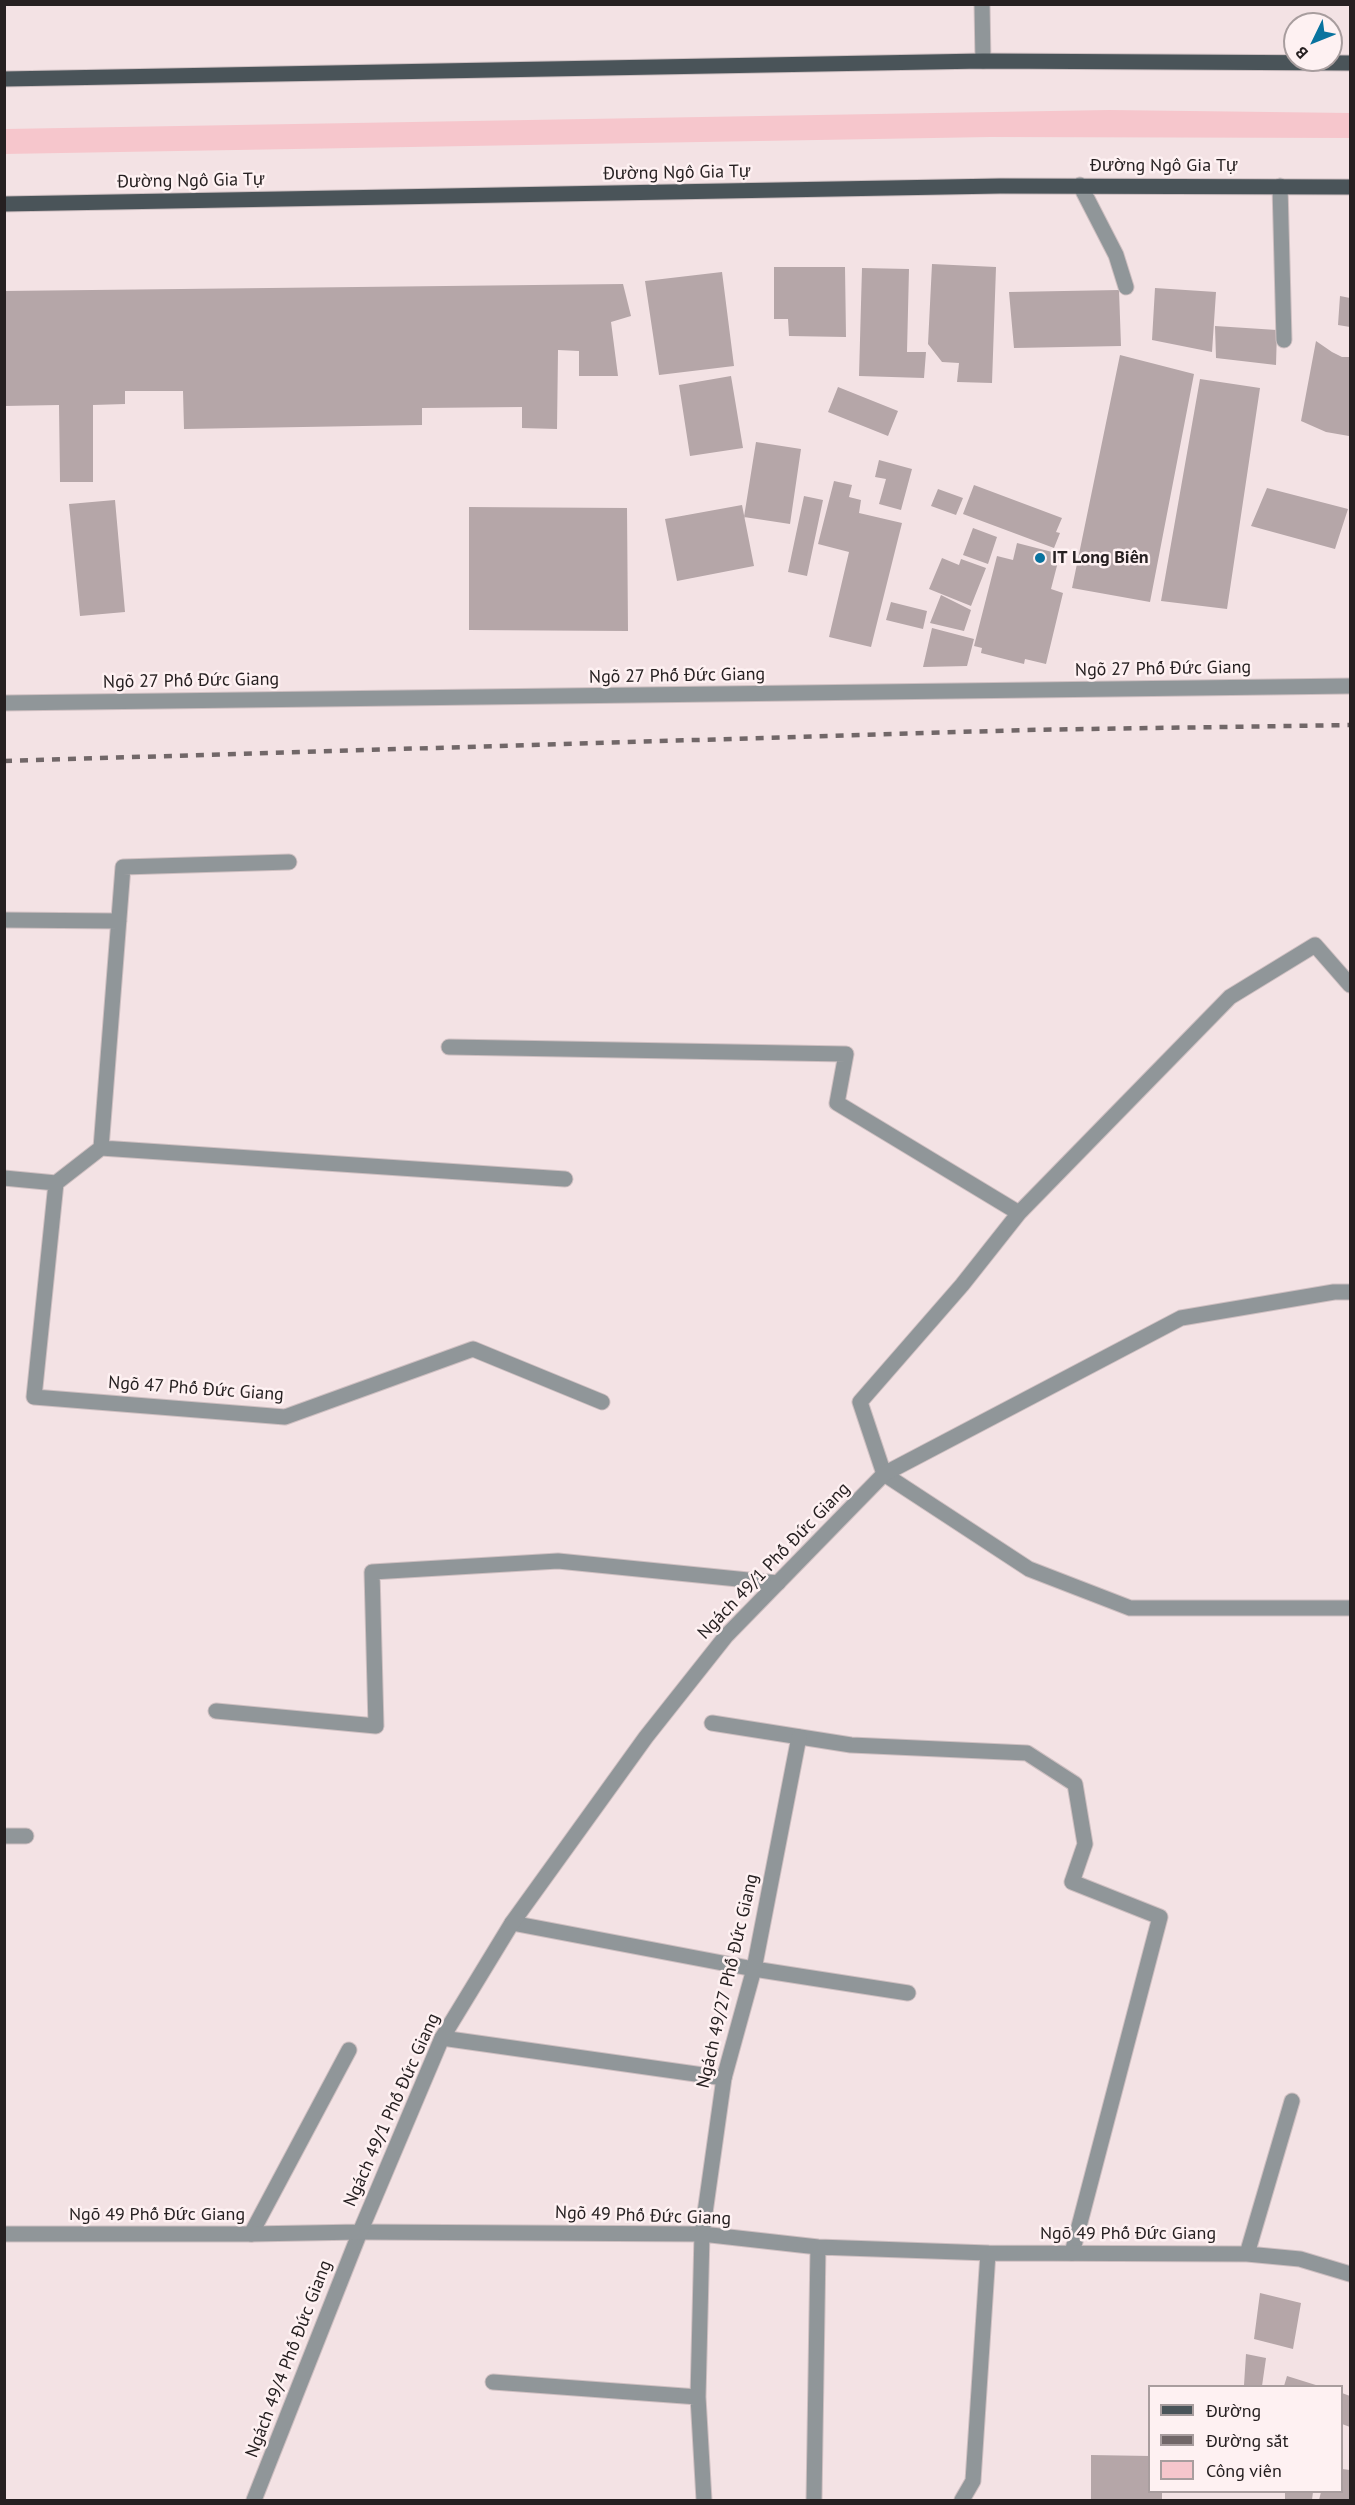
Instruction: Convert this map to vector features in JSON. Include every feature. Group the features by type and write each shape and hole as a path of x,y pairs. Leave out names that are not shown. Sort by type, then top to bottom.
{"main road":[{"path":"4,79 983,61 1350,63"},
{"name":"Đường Ngô Gia Tự","path":"4,204 1080,185 1350,187"}],"street":[{"path":"982,4 983,61"},
{"path":"1080,185 1116,255 1126,287"},
{"path":"1280,186 1284,340"},
{"name":"Ngõ 27 Phố Đức Giang","path":"4,703 1350,686"},
{"path":"101,1148 123,867 290,862"},
{"path":"4,920 119,921"},
{"path":"1350,985 1315,945 1230,997 1019,1213 962,1285 860,1402 884,1474 1029,1569 1130,1608 1350,1608"},
{"path":"449,1047 846,1054 837,1103 1019,1213"},
{"path":"4,1178 56,1183 101,1148 565,1179"},
{"name":"Ngõ 47 Phố Đức Giang","path":"56,1183 34,1397 285,1417 473,1349 602,1402"},
{"name":"Ngách 49/1 Phố Đức Giang","path":"360,2232 442,2038 512,1923 653,1728 726,1636 884,1474 1181,1318 1334,1292 1350,1292"},
{"path":"216,1711 376,1726 372,1572 558,1561 778,1583"},
{"path":"712,1723 851,1745 1027,1753 1075,1784 1085,1844 1072,1882 1160,1917 1072,2253"},
{"name":"Ngách 49/27 Phố Đức Giang","path":"704,2500 698,2397 702,2234 724,2078 754,1969 799,1737"},
{"path":"4,1836 26,1836"},
{"path":"512,1923 754,1969 908,1993"},
{"path":"442,2038 724,2078"},
{"path":"250,2234 350,2050"},
{"path":"1247,2254 1292,2101"},
{"name":"Ngõ 49 Phố Đức Giang","path":"4,2234 360,2232 702,2234 818,2247 988,2253 1247,2254 1300,2259 1350,2274"},
{"name":"Ngách 49/4 Phố Đức Giang","path":"254,2500 360,2232"},
{"path":"814,2500 818,2247"},
{"path":"962,2500 973,2481 988,2253"},
{"path":"492,2382 698,2397"}],"green space":[{"path":"1109,110 1350,113 1350,138 991,137 4,154 5,129"}],"building":[{"path":"932,264 996,267 992,383 957,382 959,363 942,362 928,344"},
{"path":"774,267 845,267 846,337 789,336 788,319 774,319"},
{"path":"862,268 909,269 907,352 926,352 924,378 859,376"},
{"path":"722,272 734,366 659,375 645,281"},
{"path":"623,284 631,316 611,322 618,376 579,376 579,351 558,350 557,429 522,428 522,407 422,408 422,425 184,429 183,391 125,391 125,404 93,405 93,482 60,482 59,405 4,406 4,291"},
{"path":"1155,288 1216,292 1212,352 1152,340"},
{"path":"1119,290 1121,346 1014,348 1009,292"},
{"path":"1340,296 1350,298 1350,327 1338,325"},
{"path":"1215,326 1277,330 1276,365 1216,358"},
{"path":"1316,341 1342,357 1350,357 1349,436 1326,432 1301,421"},
{"path":"1120,355 1194,374 1150,602 1072,588"},
{"path":"731,376 743,448 690,456 679,385"},
{"path":"1200,379 1260,388 1227,609 1161,601"},
{"path":"838,387 898,411 888,436 828,412"},
{"path":"756,442 801,449 790,524 744,517"},
{"path":"879,460 912,469 901,510 879,504 886,479 875,477"},
{"path":"834,481 852,485 849,497 861,500 859,513 902,523 871,647 829,637 849,552 818,544"},
{"path":"974,485 1062,518 1056,532 1060,533 1054,548 963,514"},
{"path":"1267,488 1348,509 1335,549 1251,526"},
{"path":"938,489 963,498 956,515 931,506"},
{"path":"804,496 823,500 807,576 788,572"},
{"path":"115,500 125,612 80,616 69,504"},
{"path":"742,505 754,566 677,581 665,519"},
{"path":"469,507 627,508 628,631 469,630"},
{"path":"973,528 997,537 988,564 963,555"},
{"path":"1017,543 1060,554 1051,589 1063,593 1046,664 1025,659 1024,664 981,653 982,648 974,646 997,556 1013,560"},
{"path":"942,558 959,565 961,559 986,568 971,606 929,589"},
{"path":"941,595 971,610 964,631 930,623"},
{"path":"891,602 927,611 923,629 886,620"},
{"path":"932,628 974,639 967,666 923,667"},
{"path":"1260,2293 1301,2303 1293,2349 1254,2339"},
{"path":"1246,2354 1266,2358 1262,2385 1244,2385"},
{"path":"1287,2376 1316,2385 1284,2385"},
{"path":"1343,2393 1350,2396 1350,2427 1343,2424"},
{"path":"1091,2455 1148,2456 1148,2493 1162,2493 1162,2500 1091,2500"},
{"path":"1343,2469 1350,2470 1350,2500 1319,2500 1321,2493 1343,2493"},
{"path":"1285,2493 1313,2493 1312,2500 1285,2500"}],"railway":[{"path":"4,761 1025,730 1350,725"}],"place":[{"name":"IT Long Biên","path":"1040,558"}]}
